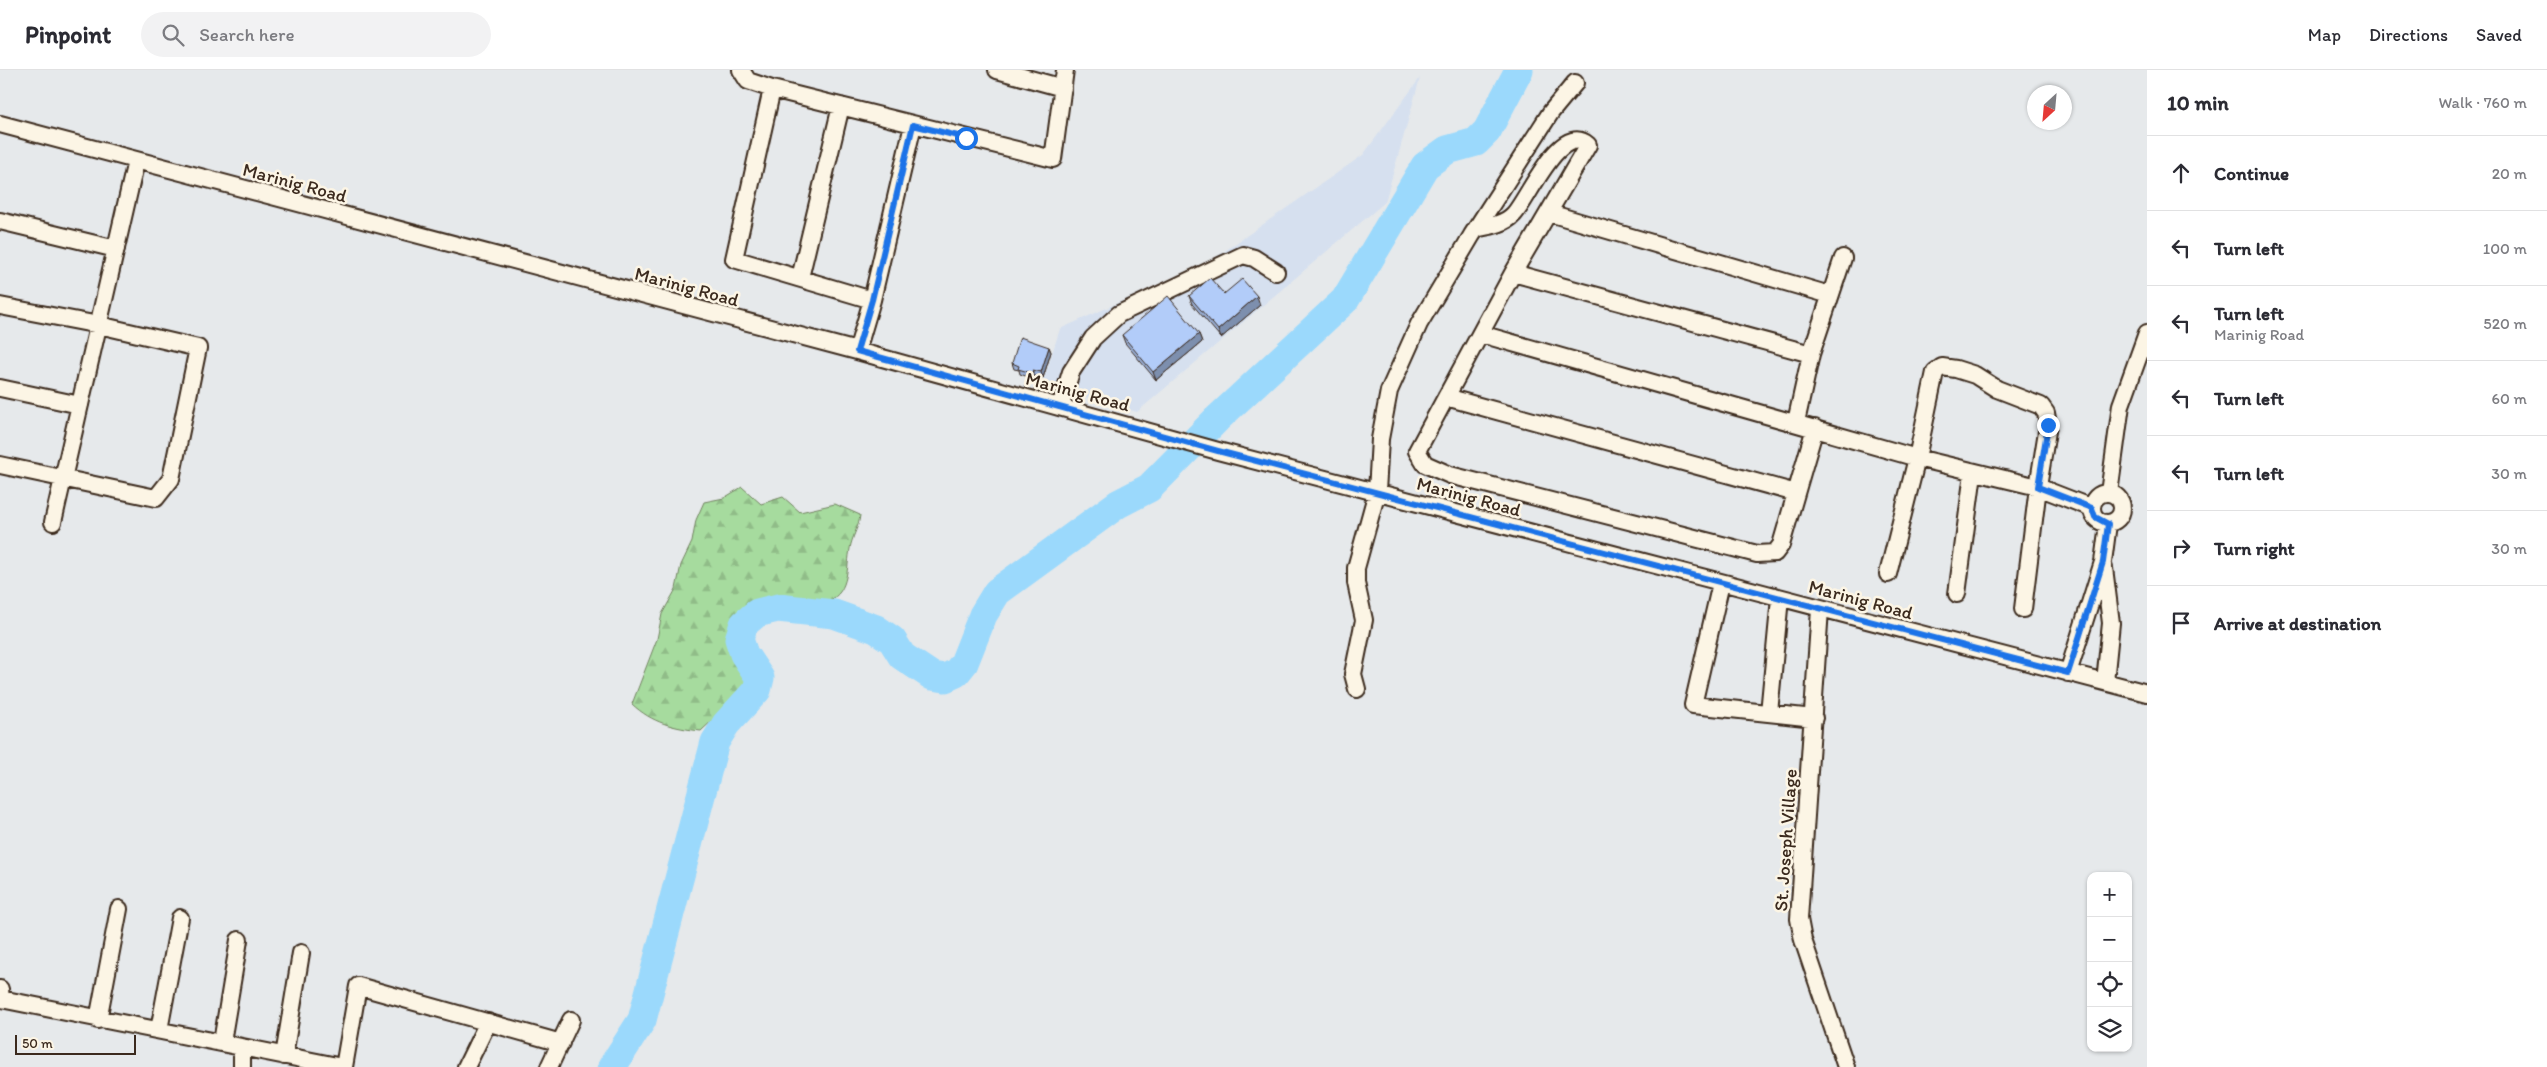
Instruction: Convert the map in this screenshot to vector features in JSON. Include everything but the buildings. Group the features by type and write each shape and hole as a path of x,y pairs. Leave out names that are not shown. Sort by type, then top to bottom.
{"street":[{"path":"741,70 748,81 772,89 1053,159 1065,70"},
{"path":"997,70 1062,88"},
{"path":"1357,689 1353,674 1364,620 1356,583 1356,568 1377,492 1380,439 1389,391 1419,324 1472,235 1479,228 1511,172 1551,112 1574,82"},
{"path":"772,89 734,259 872,300"},
{"path":"800,278 842,106"},
{"name":"Marinig Road","path":"0,124 857,351 1218,451 1820,609 2147,692"},
{"path":"857,351 872,300 913,125"},
{"path":"1479,228 1503,222 1514,214 1544,168 1567,142 1574,139 1583,141 1588,145 1514,273 1417,451 1426,464 1450,475 1757,554 1774,553 1781,545 1815,428"},
{"path":"53,522 136,161"},
{"path":"1549,213 1830,295"},
{"path":"0,221 116,248"},
{"path":"1060,407 1071,372 1093,338 1119,314 1243,255 1254,258 1276,272"},
{"path":"1796,422 1811,354 1842,258"},
{"path":"1514,273 1811,354"},
{"path":"0,306 99,325 198,348 171,479 156,498 0,465"},
{"path":"2109,493 2121,405 2143,357 2147,333"},
{"path":"1481,334 1796,422 1844,439 1974,473 2038,487 2092,508"},
{"path":"1888,574 1935,372 1942,367 1956,369 1975,375 1997,389 2041,406 2046,413 2048,425 2038,487 2023,610"},
{"path":"0,388 80,405"},
{"path":"1446,397 1796,493"},
{"path":"1957,594 1974,473"},
{"path":"2109,493 2118,497 2123,506 2118,520 2108,524 2095,517 2092,508 2095,498 2109,493"},
{"path":"2068,673 2103,562 2108,524"},
{"path":"2103,562 2111,623 2104,682"},
{"path":"1722,583 1693,705 1814,718"},
{"path":"1769,713 1780,598"},
{"name":"St. Joseph Village","path":"1820,609 1799,919 1803,940 1846,1067"},
{"path":"98,1020 119,909"},
{"path":"159,1030 180,918"},
{"path":"222,1042 239,940"},
{"path":"284,1056 301,953"},
{"path":"0,989 1,999 98,1020 222,1042 343,1067 358,986 561,1043"},
{"path":"549,1067 571,1020"},
{"path":"466,1067 488,1022"},
{"path":"242,1047 242,1067"}],"shaded area":[{"path":"1420,78 1385,202 1137,412 1042,384 1060,329 1209,262 1363,155"}],"green space":[{"path":"742,487 761,504 783,497 800,512 835,504 860,515 851,544 844,584 841,591 835,597 822,603 775,595 754,604 742,612 730,628 726,642 748,678 749,686 701,731 664,724 647,716 632,704 657,639 662,614 676,589 681,565 692,542 696,520 704,502 724,498"}],"waterway":[{"path":"612,1067 642,1020 715,742 726,724 757,690 760,678 744,654 739,639 744,624 757,613 778,608 834,614 876,629 892,640 902,656 932,676 945,678 956,673 964,663 983,615 997,592 1118,504 1149,488 1217,419 1345,300 1425,166 1447,150 1476,142 1487,131 1519,70"}],"route":[{"path":"966,138 913,125 872,300 857,351 1218,451 2068,673 2103,562 2108,524 2098,521 2092,513 2092,508 2038,487 2048,425"}]}
